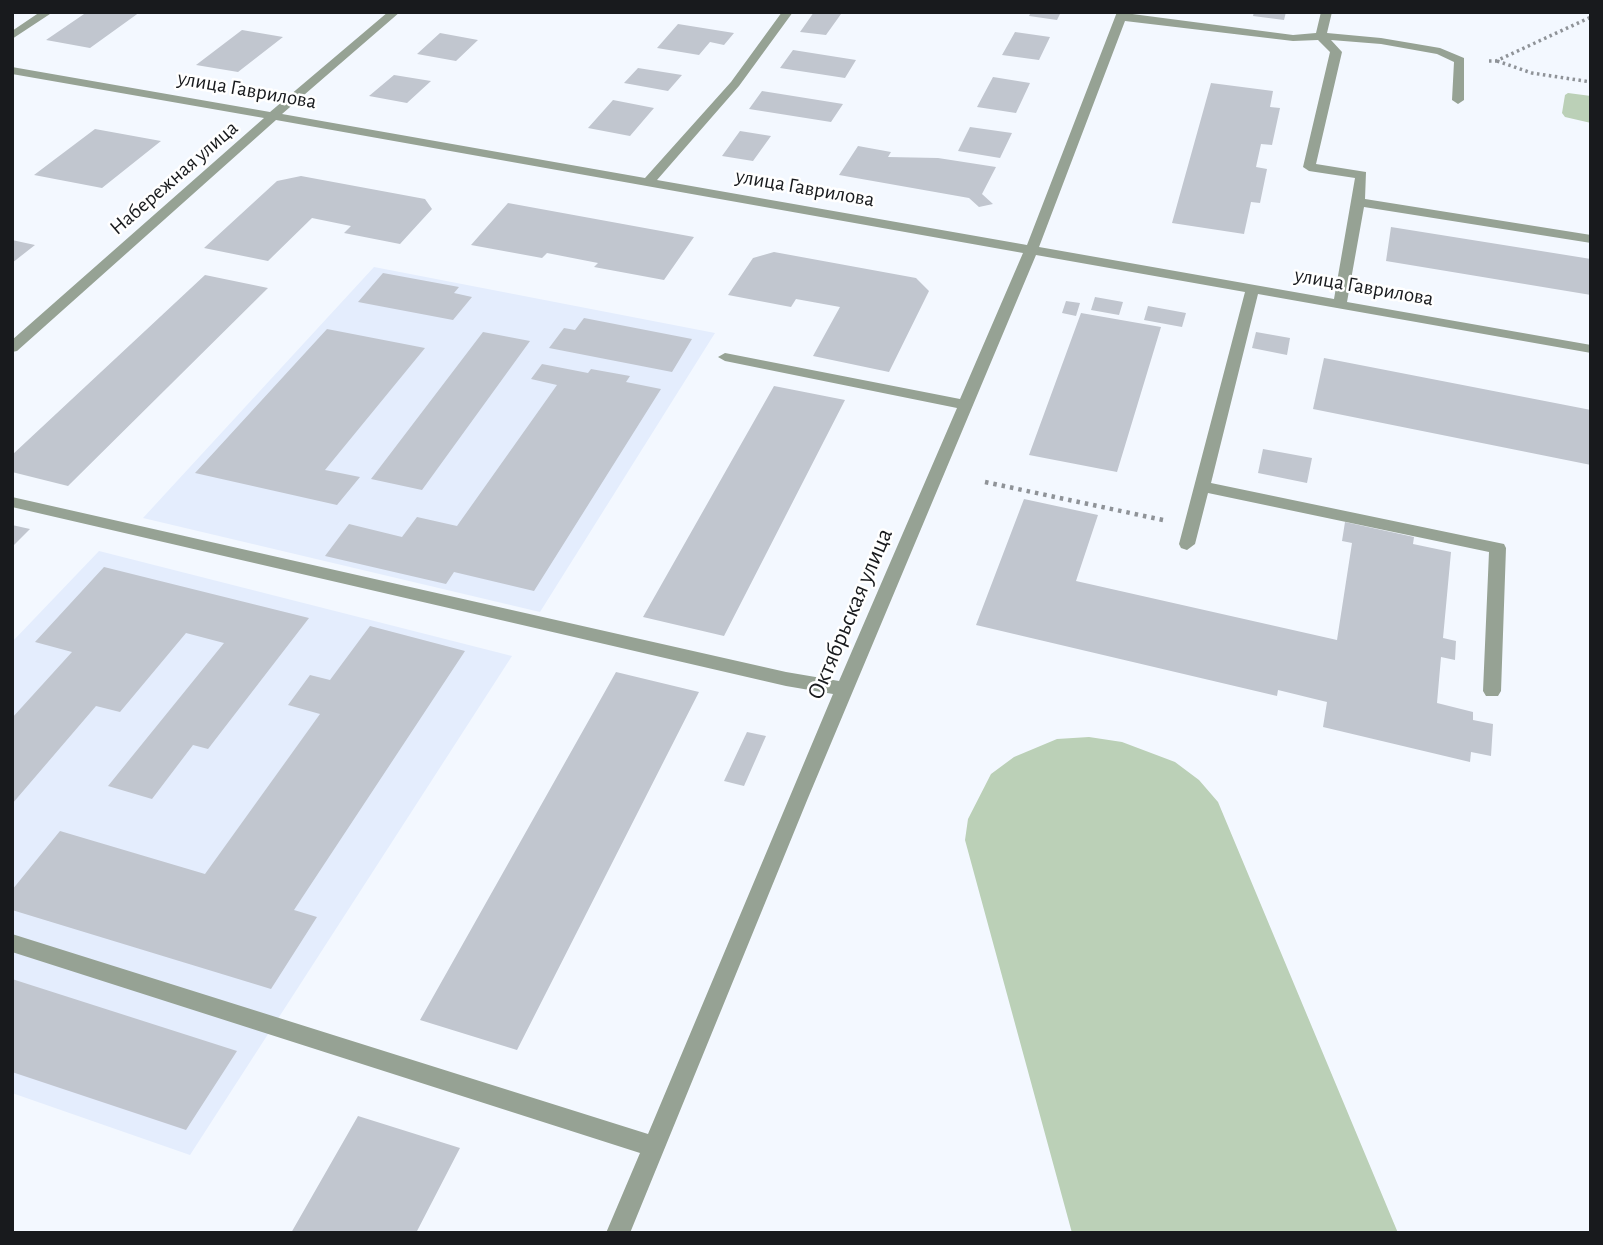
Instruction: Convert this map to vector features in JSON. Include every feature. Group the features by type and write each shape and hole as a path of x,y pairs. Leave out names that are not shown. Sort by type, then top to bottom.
{"street":[{"path":"12,36 48,12"},
{"name":"Набережная улица","path":"12,348 395,12"},
{"path":"648,182 734,84 788,12"},
{"path":"1321,36 1327,12"},
{"path":"1122,15 1293,38 1321,36 1381,41 1440,51 1460,60 1458,100"},
{"name":"Октябрьская улица","path":"618,1233 844,689 1032,248 1122,15"},
{"path":"1321,36 1336,52 1309,167 1362,175 1340,304"},
{"name":"улица Гаврилова","path":"12,70 1032,248 1591,349"},
{"path":"1358,202 1591,239"},
{"path":"1187,544 1253,288"},
{"path":"725,357 965,405"},
{"path":"1202,486 1498,548 1492,691"},
{"path":"12,502 786,679 844,689"},
{"path":"12,943 653,1146"}],"path":[{"path":"1496,61 1591,17"},
{"path":"1460,60 1496,61 1532,73 1591,82"},
{"path":"985,482 1192,526"}],"shaded area":[{"path":"374,267 715,333 540,612 143,518"},
{"path":"99,551 512,656 190,1155 12,1093 12,642"}],"green space":[{"path":"1568,93 1591,96 1591,123 1565,117 1562,113 1565,95"},
{"path":"1089,737 1122,742 1175,762 1199,780 1218,802 1398,1233 1072,1233 965,840 968,819 991,774 1014,757 1057,739"}],"building":[{"path":"87,12 140,12 90,48 46,40"},
{"path":"814,12 841,14 826,35 800,32"},
{"path":"1031,12 1061,12 1057,20 1029,16"},
{"path":"1254,12 1286,12 1284,20 1253,16"},
{"path":"678,24 734,33 724,45 710,42 699,55 657,48"},
{"path":"242,30 283,37 238,72 196,65"},
{"path":"1015,32 1050,37 1039,60 1002,55"},
{"path":"440,33 478,40 456,61 417,54"},
{"path":"793,50 856,60 845,78 780,68"},
{"path":"638,68 682,75 668,91 624,83"},
{"path":"394,75 431,81 407,103 369,96"},
{"path":"993,77 1030,83 1016,113 977,107"},
{"path":"1211,83 1273,91 1270,107 1280,108 1272,145 1261,144 1256,167 1267,169 1260,203 1251,202 1244,234 1172,223"},
{"path":"762,91 843,104 831,122 749,109"},
{"path":"613,100 654,108 630,136 588,128"},
{"path":"970,127 1012,133 1000,158 958,151"},
{"path":"95,129 161,141 102,188 34,175"},
{"path":"740,131 771,136 753,161 722,156"},
{"path":"858,146 891,152 888,157 938,158 996,167 982,194 993,204 979,207 969,198 839,175"},
{"path":"301,176 425,199 432,209 400,244 344,233 351,226 312,218 268,261 204,248 277,181"},
{"path":"508,203 694,237 664,280 594,267 598,263 547,253 542,258 471,245"},
{"path":"1391,227 1591,259 1591,295 1386,261"},
{"path":"12,240 35,245 12,263"},
{"path":"774,252 916,278 929,291 889,372 813,356 840,307 796,299 791,307 728,295 753,258"},
{"path":"383,273 459,287 454,293 472,297 453,320 358,302"},
{"path":"205,275 268,288 68,486 12,472 12,455"},
{"path":"1095,297 1123,302 1119,315 1091,310"},
{"path":"1066,301 1080,303 1076,316 1062,313"},
{"path":"1148,306 1186,313 1182,327 1144,320"},
{"path":"1081,313 1161,327 1117,472 1029,455"},
{"path":"584,318 692,339 672,372 549,348 564,328 575,330"},
{"path":"327,329 425,348 325,470 360,477 337,505 195,473"},
{"path":"483,332 530,341 422,490 371,479"},
{"path":"1256,332 1290,338 1287,355 1252,348"},
{"path":"1324,358 1591,410 1591,465 1313,409"},
{"path":"542,364 588,373 591,369 630,376 626,382 661,389 534,591 454,572 446,584 325,556 349,524 402,537 417,517 457,526 557,385 531,379"},
{"path":"774,386 845,400 724,636 643,617"},
{"path":"1263,449 1312,458 1307,483 1258,473"},
{"path":"1024,499 1098,515 1076,581 1337,640 1352,543 1342,541 1345,522 1414,537 1413,544 1451,552 1443,638 1456,641 1455,660 1441,657 1437,703 1473,712 1473,720 1493,724 1491,756 1471,752 1470,762 1323,727 1327,702 1278,690 1277,696 976,625"},
{"path":"12,525 30,529 12,547"},
{"path":"104,567 309,618 208,749 193,745 152,799 108,786 224,643 186,633 120,712 96,706 12,804 12,718 72,652 35,642"},
{"path":"370,626 465,651 294,910 317,917 271,989 12,910 12,890 60,831 205,874 320,714 288,705 310,675 330,680"},
{"path":"616,672 699,692 517,1050 420,1020"},
{"path":"747,732 766,736 744,786 724,781"},
{"path":"12,979 237,1051 186,1130 12,1072"},
{"path":"358,1116 460,1148 416,1233 291,1233"}]}
